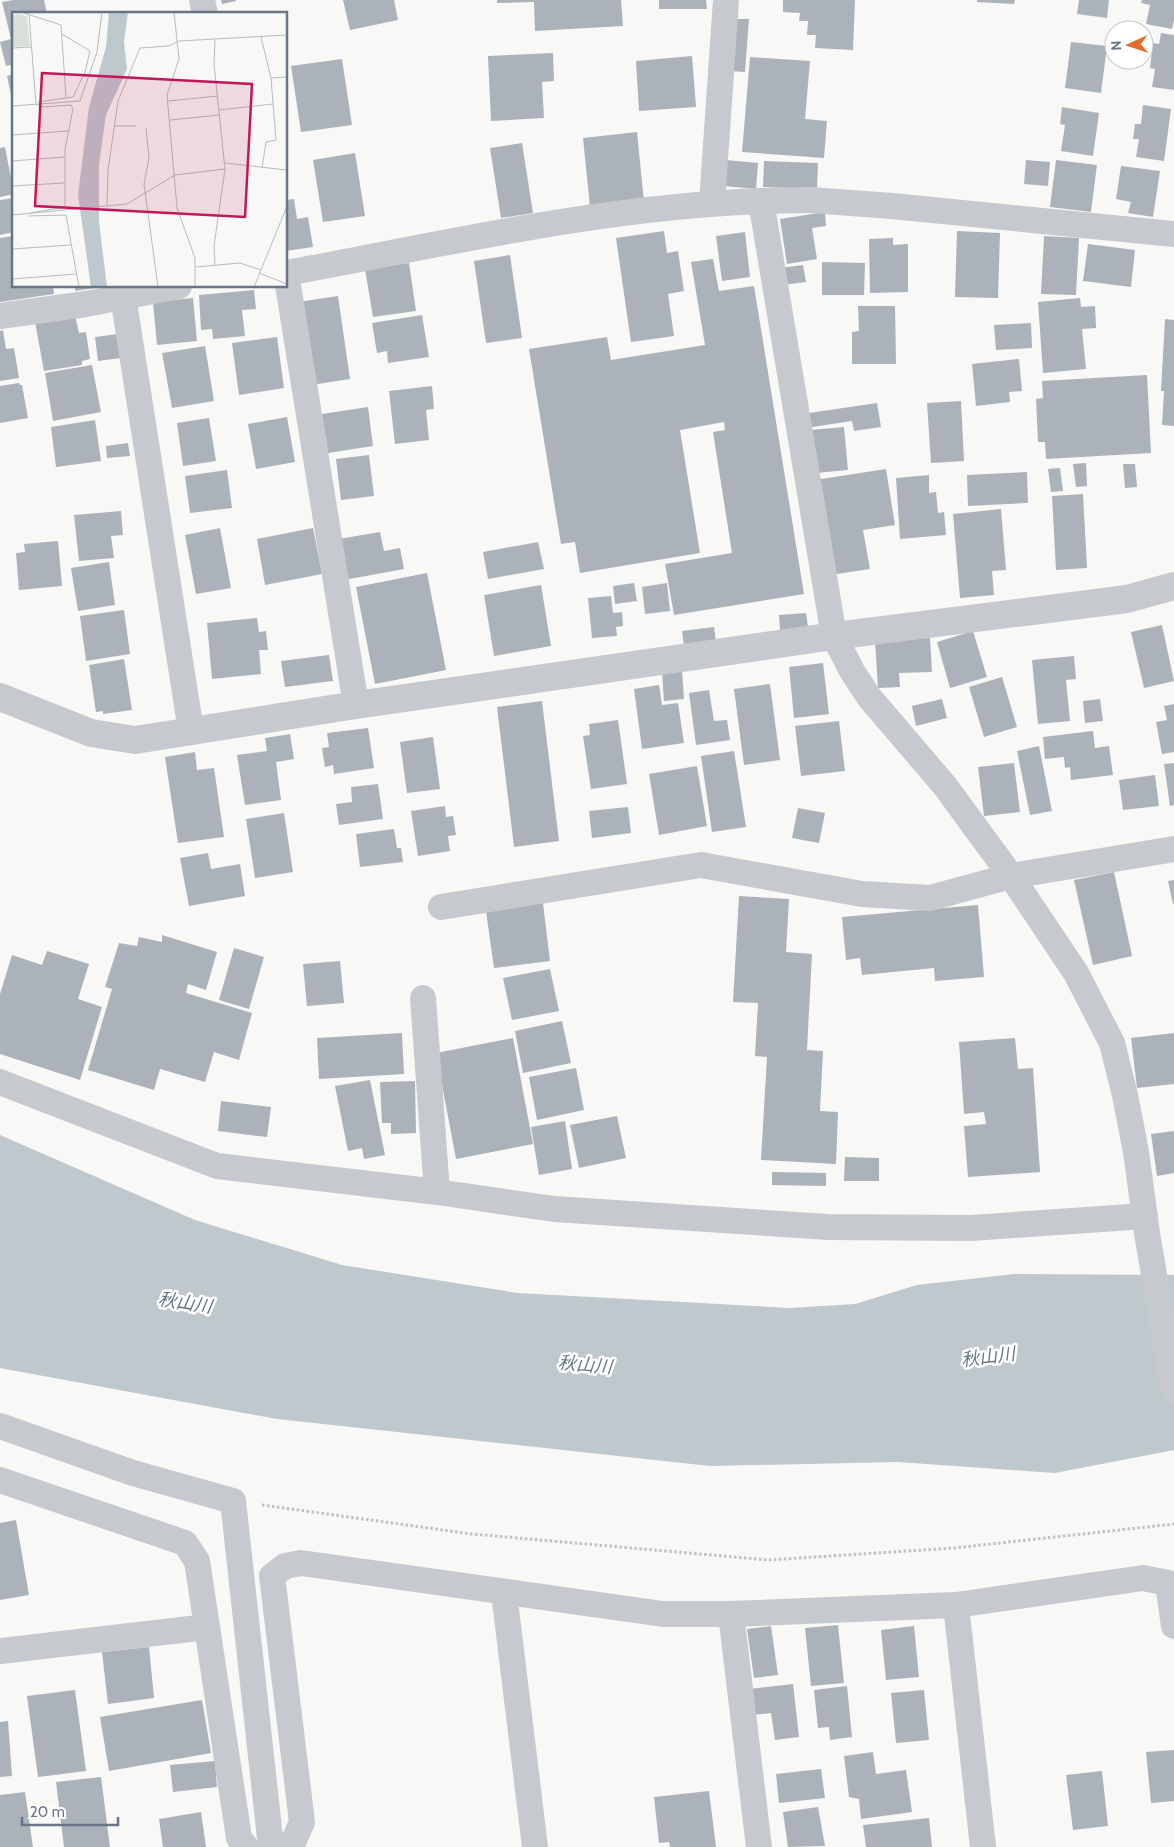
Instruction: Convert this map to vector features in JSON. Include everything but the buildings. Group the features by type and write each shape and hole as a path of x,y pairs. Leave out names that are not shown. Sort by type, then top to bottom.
{"street":[{"path":"712,203 726,0"},
{"path":"288,273 536,225 712,203 810,200 1174,234"},
{"path":"761,201 834,636 852,671 869,697 945,786 1011,876 1076,973 1112,1043 1125,1095 1136,1152 1146,1225 1174,1392"},
{"path":"288,285 356,705"},
{"path":"0,316 86,304 168,288"},
{"path":"123,296 191,731"},
{"path":"0,697 91,733 135,740 356,705 834,636 1127,599 1174,586"},
{"path":"440,907 701,866 862,894 930,898 1011,876 1174,849"},
{"path":"423,998 437,1192"},
{"path":"0,1082 217,1166 437,1192 554,1209 828,1227 971,1228 1146,1225"},
{"path":"0,1426 132,1473 233,1500 271,1847"},
{"path":"0,1480 184,1544 197,1561 239,1838 246,1847"},
{"path":"292,1847 302,1822 272,1576 285,1566 301,1563 663,1614 731,1614 956,1605 1143,1578 1168,1583 1174,1626"},
{"path":"504,1593 535,1847"},
{"path":"956,1605 983,1847"},
{"path":"731,1614 759,1847"},
{"path":"0,1651 207,1628"}],"path":[{"path":"233,1500 472,1534 768,1560 954,1548 1174,1524"}],"water":[{"name":"秋山川","path":"0,1135 195,1220 342,1265 518,1293 789,1308 855,1304 917,1285 1014,1274 1174,1275 1174,1450 1055,1473 898,1462 710,1466 277,1419 0,1368"}]}
